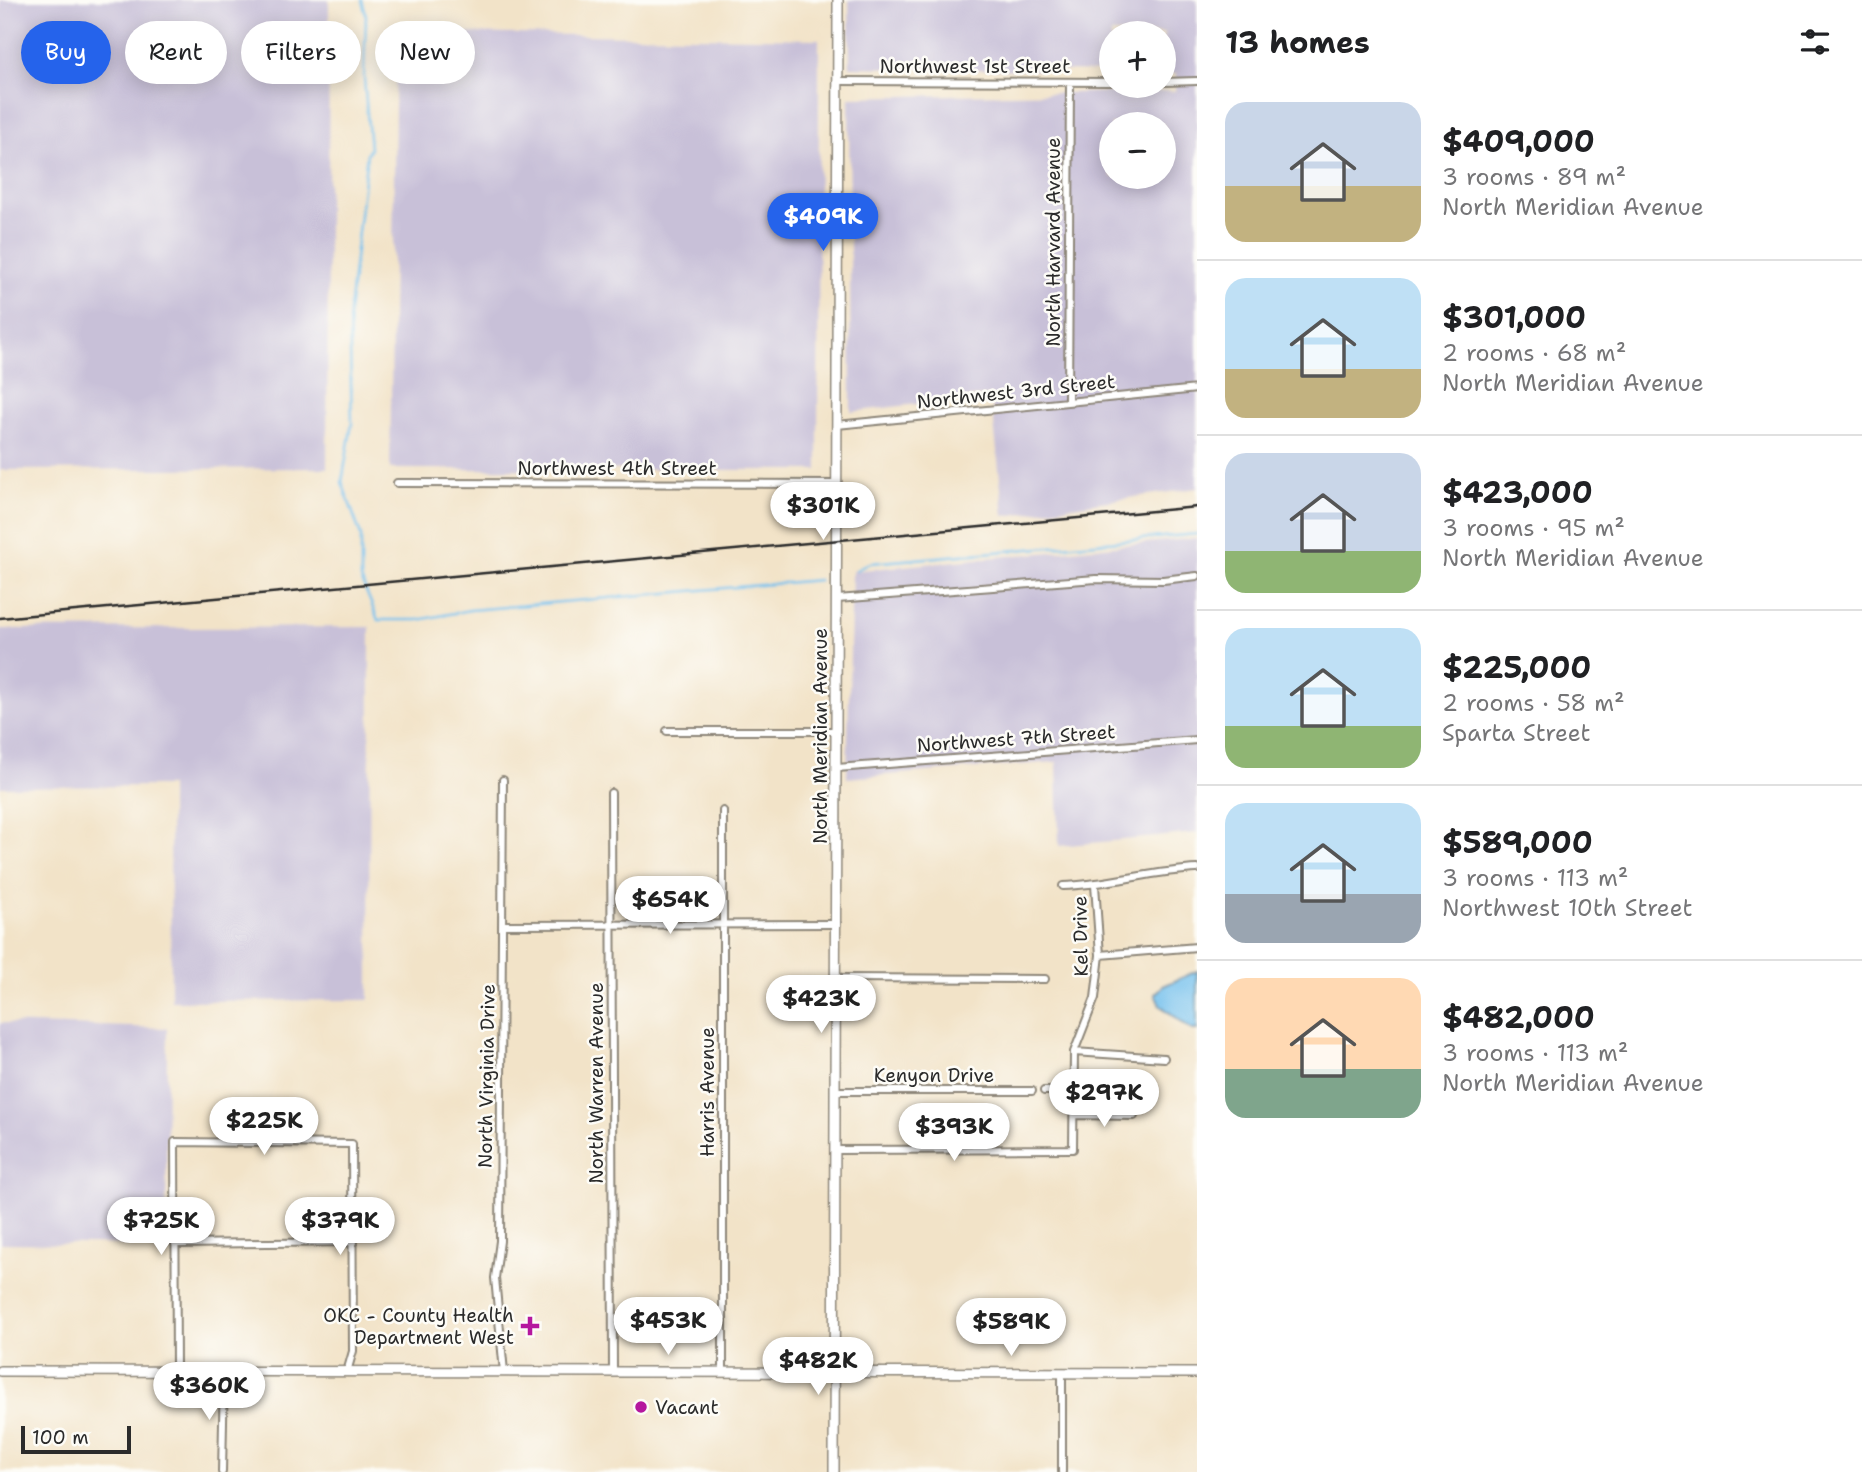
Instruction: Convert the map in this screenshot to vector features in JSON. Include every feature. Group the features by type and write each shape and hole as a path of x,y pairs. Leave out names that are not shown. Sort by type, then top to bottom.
{"main road":[{"name":"North Meridian Avenue","path":"834,1472 838,0"},
{"path":"0,1371 1197,1373"}],"street":[{"name":"Northwest 1st Street","path":"838,81 1099,82"},
{"path":"1176,82 1197,81"},
{"name":"North Harvard Avenue","path":"1068,402 1070,82"},
{"name":"Northwest 3rd Street","path":"837,425 1197,389"},
{"name":"Northwest 4th Street","path":"397,482 838,484"},
{"path":"837,599 1096,579 1163,580 1197,576"},
{"path":"667,731 837,731"},
{"name":"Northwest 7th Street","path":"837,768 1197,740"},
{"name":"North Virginia Drive","path":"503,780 500,1246 495,1279 504,1372"},
{"name":"North Warren Avenue","path":"611,793 613,1372"},
{"name":"Harris Avenue","path":"723,811 723,1372"},
{"path":"1063,886 1095,886 1161,871 1197,869"},
{"name":"Kel Drive","path":"836,1150 1073,1149 1074,1052 1095,998 1100,955 1095,886"},
{"path":"504,925 837,924"},
{"path":"1100,955 1197,947"},
{"path":"836,978 1045,979"},
{"path":"1074,1052 1164,1058"},
{"name":"Kenyon Drive","path":"836,1091 1032,1091"},
{"path":"1044,1091 1073,1091"},
{"path":"1074,1115 1134,1116"},
{"path":"176,1371 175,1142 352,1144 353,1351 347,1372"},
{"path":"175,1244 354,1242"},
{"path":"222,1472 224,1372"},
{"path":"1062,1373 1062,1472"}],"shaded area":[{"path":"0,0 329,0 329,21 241,21 241,84 329,84 327,468 0,470"},
{"path":"849,0 1197,0 1197,488 1004,516 991,395 851,412 849,97 1099,92 1099,98 1176,98 1176,21 1099,21 1099,72 850,67"},
{"path":"475,33 819,39 818,470 390,469 395,84 475,84"},
{"path":"1197,538 1197,833 1059,846 1057,762 847,778 852,571"},
{"path":"370,627 369,1000 171,1001 170,786 0,787 0,629"},
{"path":"0,1023 167,1028 166,1245 0,1243"}],"water":[{"path":"1197,971 1197,1030 1192,1030 1160,1005 1155,994 1163,986"}],"waterway":[{"path":"362,0 366,15 364,78 370,149 367,153 349,312 352,423 342,482 361,536 361,579 378,620 418,620 470,610 819,580"},
{"path":"856,570 870,563 1197,534"}],"railway":[{"path":"0,618 1197,507"}],"place":[{"name":"OKC - County Health Department West","path":"530,1326"},
{"name":"Vacant","path":"641,1407"}]}
